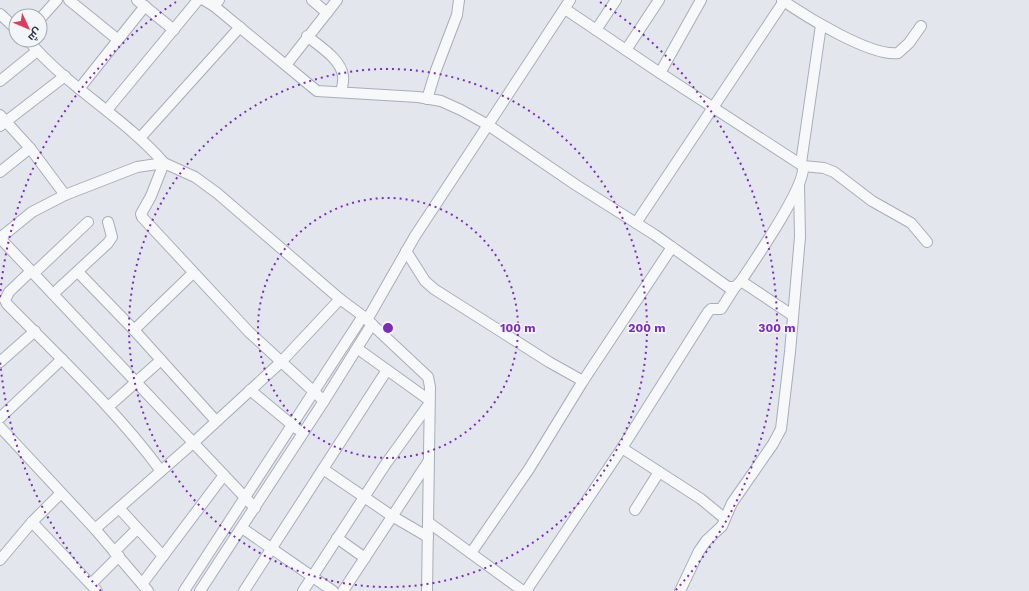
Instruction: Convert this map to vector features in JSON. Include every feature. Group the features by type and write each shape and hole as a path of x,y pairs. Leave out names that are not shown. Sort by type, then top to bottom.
{"street":[{"path":"48,10 57,0"},
{"path":"69,0 117,39"},
{"path":"107,110 198,0"},
{"path":"204,0 216,3 240,27 317,91 375,93 442,101 488,125 576,185 672,247 728,287 738,284 792,315"},
{"path":"312,0 327,13"},
{"path":"286,64 337,0"},
{"path":"428,99 436,70 457,15 459,0"},
{"path":"596,30 616,0"},
{"path":"626,50 659,0"},
{"path":"660,73 701,0"},
{"path":"636,223 783,1 821,25 881,53 892,54 902,50 921,26"},
{"path":"79,89 117,39 141,3 174,30"},
{"path":"184,591 314,393 367,320 406,251 568,4 596,30 713,108 802,164 824,168 834,172 872,201 911,223 927,242"},
{"path":"0,14 8,22"},
{"path":"428,522 525,591 622,448 708,312 711,309 721,309 738,284 768,239 799,183 803,174 802,164 821,25"},
{"path":"140,138 240,27"},
{"path":"307,36 329,55 342,70 343,78 341,92"},
{"path":"35,48 79,89 140,138 164,163 195,177 217,193 340,299 367,320 428,377 427,591"},
{"path":"0,80 38,52"},
{"path":"65,76 2,121 30,148 65,195"},
{"path":"0,172 30,148"},
{"path":"164,163 137,167 65,195 32,212 0,238 255,508"},
{"path":"164,163 151,196 141,214 142,217 249,332 324,402"},
{"path":"680,591 699,551 706,541 722,526 724,518 741,488 773,444 781,429 790,352 792,315 800,237 799,183"},
{"path":"88,222 9,292 5,300 7,304 62,359 137,439 162,471"},
{"path":"53,294 78,272 110,240 111,234 108,222"},
{"path":"471,553 529,469 583,381 672,247"},
{"path":"406,251 421,275 434,289 549,362 583,381"},
{"path":"78,272 134,330 216,421"},
{"path":"134,330 193,273"},
{"path":"95,529 162,471 281,362 340,299"},
{"path":"200,591 358,349 367,320"},
{"path":"0,362 34,331"},
{"path":"358,349 429,402"},
{"path":"0,418 62,359"},
{"path":"108,408 161,360"},
{"path":"244,591 388,370"},
{"path":"250,390 303,434"},
{"path":"303,591 363,496 429,402"},
{"path":"0,427 95,529 145,588 163,556 224,475"},
{"path":"622,448 709,505 724,518"},
{"path":"343,591 428,462"},
{"path":"323,469 392,516 428,537"},
{"path":"635,510 659,472"},
{"path":"0,560 32,522 61,493"},
{"path":"119,508 163,556"},
{"path":"32,522 94,587 116,554 137,529"},
{"path":"242,528 333,591"},
{"path":"337,538 365,558"}]}
